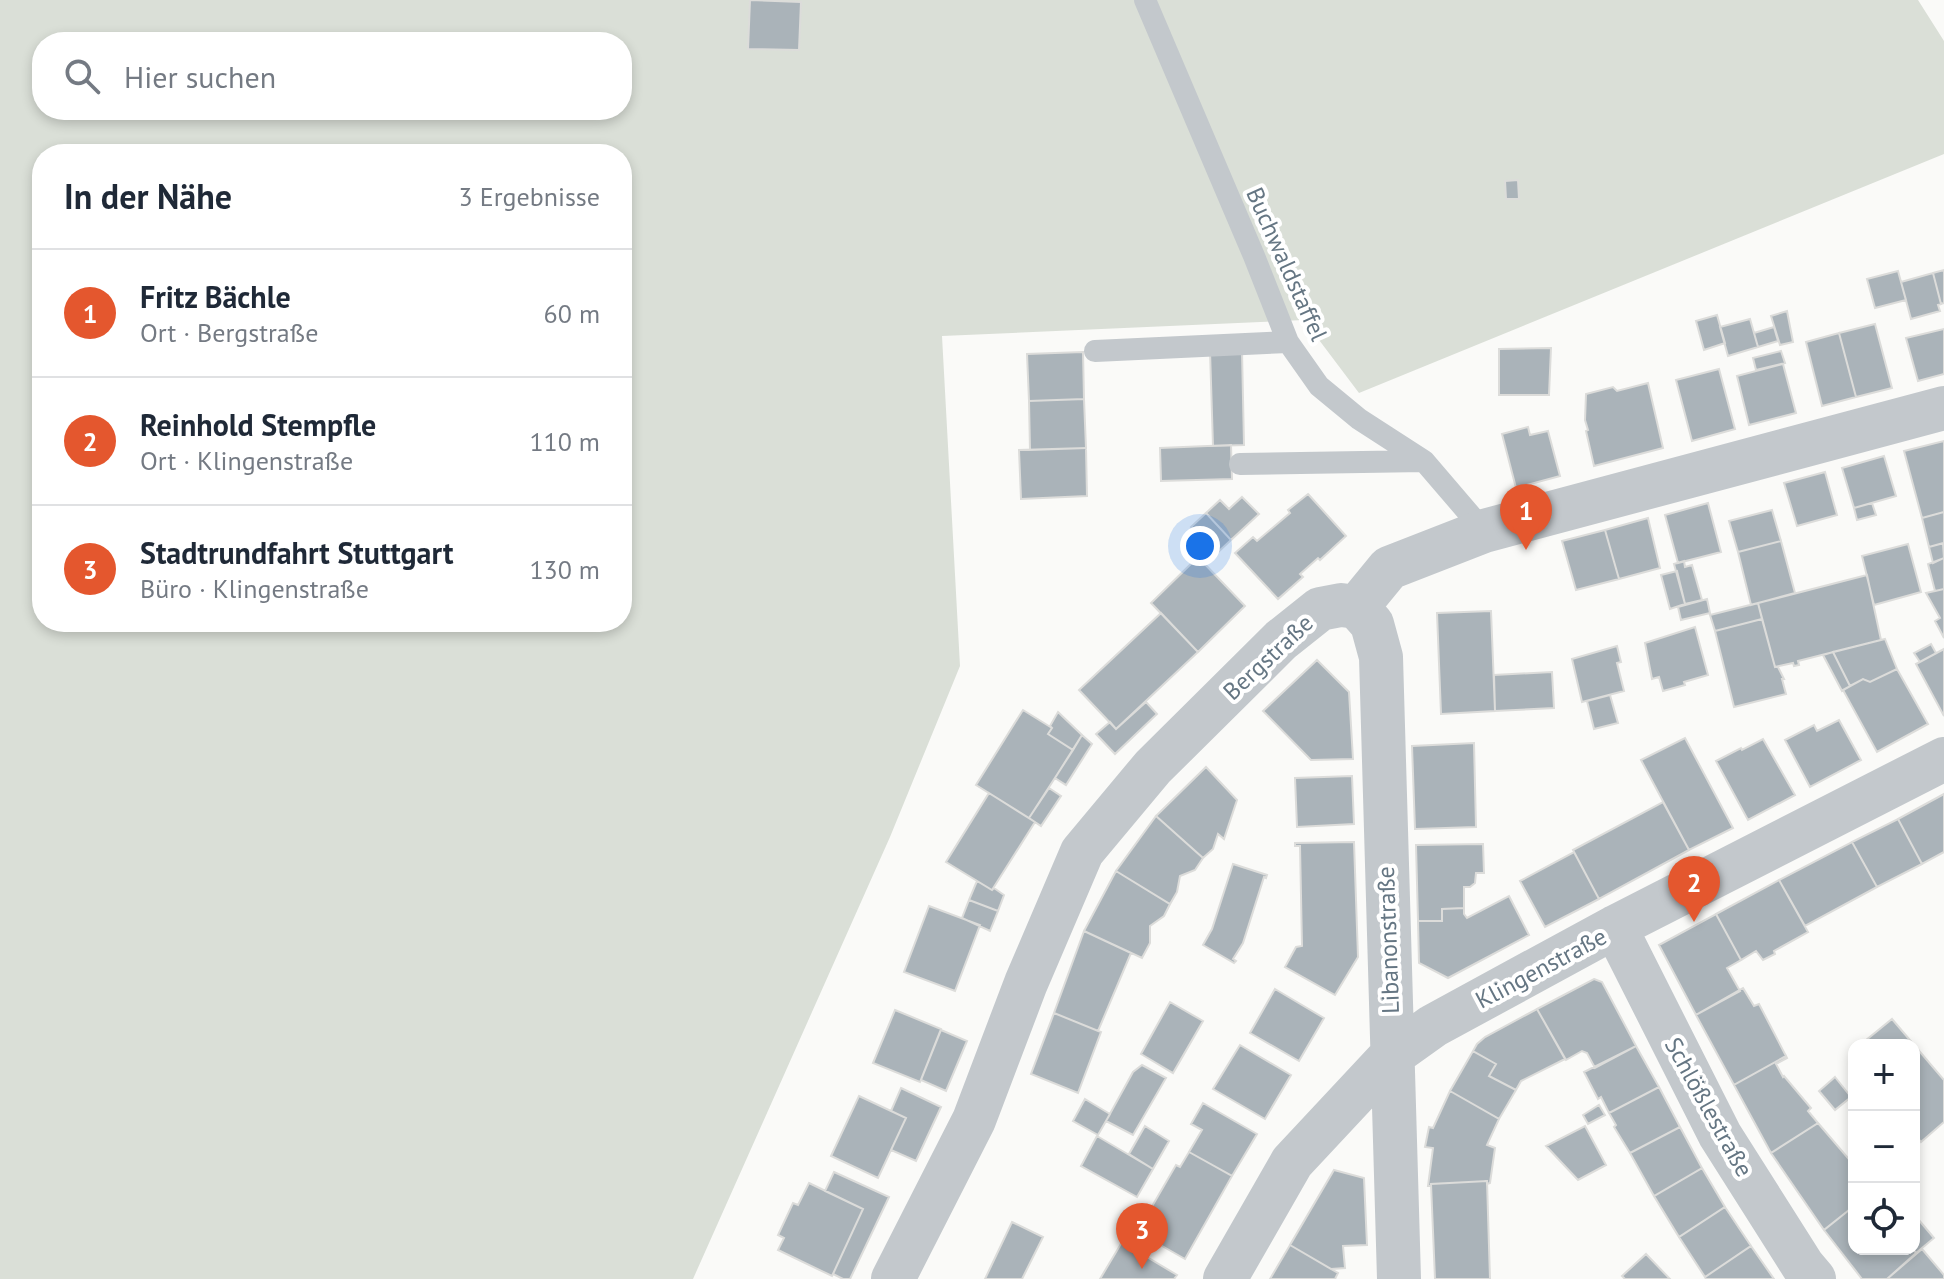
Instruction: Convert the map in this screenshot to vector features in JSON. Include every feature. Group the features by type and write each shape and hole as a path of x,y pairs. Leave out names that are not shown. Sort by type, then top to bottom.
{"street":[{"path":"1357,607 1389,568 1484,531 1944,408"},
{"name":"Bergstraße","path":"893,1279 974,1120 1026,983 1082,852 1153,767 1281,640 1320,609 1341,605 1357,607"},
{"name":"Libanonstraße","path":"1357,607 1372,624 1381,657 1399,1279"},
{"name":"Klingenstraße","path":"1225,1279 1292,1162 1391,1056 1433,1026 1615,927 1944,759"},
{"name":"Schlößlestraße","path":"1615,927 1720,1135 1814,1279"}],"lane":[{"name":"Buchwaldstaffel","path":"1145,0 1288,342 1319,386 1359,419 1424,461 1484,531"},
{"path":"1095,351 1288,342"},
{"path":"1240,464 1424,461"}],"shaded area":[{"path":"0,0 1918,0 1944,41 1944,154 1359,393 1304,320 942,336 960,666 890,837 693,1279 0,1279"}],"building":[{"path":"750,0 801,2 799,50 748,49"},
{"path":"1518,180 1519,199 1506,199 1505,181"},
{"path":"1944,270 1944,303 1941,304 1933,273"},
{"path":"1898,271 1906,300 1875,308 1867,279"},
{"path":"1933,273 1940,311 1911,319 1901,282"},
{"path":"1787,311 1793,342 1780,345 1771,316"},
{"path":"1717,315 1725,343 1704,350 1696,321"},
{"path":"1750,319 1758,347 1728,356 1720,327"},
{"path":"1875,324 1892,388 1856,397 1839,333"},
{"path":"1774,327 1778,341 1758,347 1754,333"},
{"path":"1944,329 1944,374 1918,381 1906,338"},
{"path":"1839,333 1856,397 1822,406 1806,342"},
{"path":"1551,348 1549,395 1499,395 1499,349"},
{"path":"1210,351 1242,351 1244,445 1213,446"},
{"path":"1781,351 1785,363 1756,370 1753,358"},
{"path":"1083,352 1084,399 1029,401 1027,354"},
{"path":"1783,364 1796,413 1749,425 1737,376"},
{"path":"1719,369 1735,429 1692,441 1676,380"},
{"path":"1648,383 1663,448 1594,466 1586,431 1586,394 1613,387 1617,391"},
{"path":"1084,399 1086,448 1030,450 1029,401"},
{"path":"1528,427 1530,435 1548,431 1560,476 1516,488 1502,434"},
{"path":"1944,441 1944,512 1922,518 1904,451"},
{"path":"1231,445 1232,479 1161,481 1160,448"},
{"path":"1086,448 1087,496 1021,499 1019,450"},
{"path":"1884,456 1896,496 1854,508 1842,468"},
{"path":"1825,472 1837,515 1797,526 1784,483"},
{"path":"1308,494 1346,536 1300,574 1303,577 1278,599 1235,553 1253,537 1257,541"},
{"path":"1242,497 1259,514 1231,540 1206,513 1220,500 1229,509"},
{"path":"1708,503 1721,552 1678,563 1665,515"},
{"path":"1872,503 1876,515 1857,520 1854,508"},
{"path":"1772,510 1781,541 1738,552 1729,521"},
{"path":"1944,512 1944,543 1929,547 1922,518"},
{"path":"1206,513 1231,540 1216,554 1191,527"},
{"path":"1648,518 1660,568 1619,579 1605,530"},
{"path":"1605,530 1619,579 1576,590 1562,541"},
{"path":"1781,541 1795,593 1751,605 1738,552"},
{"path":"1943,543 1944,558 1933,563 1929,547"},
{"path":"1908,544 1921,592 1874,605 1862,556"},
{"path":"1198,557 1245,606 1198,652 1151,603"},
{"path":"1944,558 1944,589 1935,591 1928,564"},
{"path":"1684,561 1685,567 1692,565 1702,600 1685,604 1674,564"},
{"path":"1677,571 1685,604 1670,609 1661,575"},
{"path":"1867,575 1881,640 1798,661 1799,665 1794,666 1793,663 1775,667 1758,603"},
{"path":"1944,589 1944,638 1935,621 1940,618 1926,593"},
{"path":"1707,599 1710,613 1681,620 1678,607"},
{"path":"1758,603 1762,619 1715,631 1710,615"},
{"path":"1491,611 1495,711 1441,714 1437,613"},
{"path":"1161,613 1198,652 1116,729 1079,690"},
{"path":"1762,619 1775,667 1784,679 1786,694 1734,707 1715,631"},
{"path":"1695,627 1708,675 1663,691 1659,677 1652,679 1645,643"},
{"path":"1885,639 1897,669 1870,682 1863,679 1850,686 1833,652"},
{"path":"1931,644 1936,653 1920,662 1914,653"},
{"path":"1617,646 1621,662 1617,663 1624,691 1582,702 1572,659"},
{"path":"1944,649 1944,716 1916,664"},
{"path":"1833,652 1850,686 1842,691 1823,655"},
{"path":"1317,660 1349,692 1353,759 1311,760 1263,711"},
{"path":"1897,669 1928,724 1877,752 1843,690 1863,679 1870,682"},
{"path":"1552,672 1554,708 1495,711 1494,675"},
{"path":"1610,695 1618,723 1594,729 1587,701"},
{"path":"1146,702 1157,714 1115,754 1096,734 1110,722 1116,729"},
{"path":"1023,710 1052,728 1048,734 1073,750 1029,818 976,785"},
{"path":"1058,712 1082,735 1073,750 1048,734"},
{"path":"1839,720 1861,760 1810,787 1785,740 1814,725 1817,731"},
{"path":"1082,735 1092,744 1066,785 1055,778"},
{"path":"1685,738 1733,828 1689,850 1641,760"},
{"path":"1763,739 1795,795 1748,820 1716,761"},
{"path":"1474,743 1476,827 1415,829 1412,746"},
{"path":"1206,767 1237,800 1224,839 1218,834 1213,849 1203,858 1156,816"},
{"path":"1352,776 1354,824 1297,827 1295,778"},
{"path":"1049,788 1061,796 1041,826 1029,818"},
{"path":"989,793 1035,822 992,890 946,862"},
{"path":"1944,794 1944,852 1922,864 1898,819"},
{"path":"1663,802 1689,850 1599,899 1573,850"},
{"path":"1156,816 1203,858 1195,870 1180,876 1177,892 1170,904 1116,871"},
{"path":"1898,819 1922,864 1877,887 1852,842"},
{"path":"1354,842 1358,957 1335,995 1285,967 1296,947 1302,946 1300,846 1295,846 1295,843"},
{"path":"1852,842 1877,887 1805,926 1779,880"},
{"path":"1483,844 1484,873 1476,873 1475,883 1464,887 1464,908 1442,909 1442,921 1418,921 1416,845"},
{"path":"1574,852 1599,899 1545,927 1520,881"},
{"path":"1233,864 1267,875 1234,963 1203,945 1212,929"},
{"path":"1116,871 1170,904 1164,916 1150,926 1150,943 1142,958 1084,931"},
{"path":"1779,880 1808,932 1763,960 1756,951 1741,960 1716,914"},
{"path":"977,881 1004,895 998,911 969,900"},
{"path":"1509,896 1529,935 1448,978 1419,963 1418,921 1442,921 1442,909 1464,908 1467,918"},
{"path":"969,900 998,911 990,931 962,918"},
{"path":"929,906 980,925 955,991 904,972"},
{"path":"1716,914 1741,960 1727,968 1740,991 1696,1015 1659,945"},
{"path":"1084,931 1131,953 1098,1031 1054,1013"},
{"path":"1594,979 1602,982 1636,1046 1595,1068 1587,1053 1582,1051 1566,1060 1537,1009"},
{"path":"1743,988 1754,1006 1759,1004 1786,1056 1734,1085 1696,1015"},
{"path":"1275,989 1324,1018 1299,1061 1250,1033"},
{"path":"1170,1002 1203,1021 1173,1073 1141,1054"},
{"path":"1537,1009 1565,1059 1521,1081 1516,1090 1489,1076 1496,1064 1473,1051 1485,1037"},
{"path":"895,1010 941,1029 920,1082 873,1063"},
{"path":"1054,1013 1101,1032 1078,1093 1031,1074"},
{"path":"1892,1019 1909,1039 1867,1039"},
{"path":"941,1030 967,1041 946,1091 921,1080"},
{"path":"1240,1045 1291,1075 1265,1119 1213,1089"},
{"path":"1636,1046 1659,1087 1609,1113 1584,1072"},
{"path":"1473,1051 1496,1064 1489,1076 1516,1090 1499,1119 1450,1091"},
{"path":"1920,1052 1944,1080 1944,1122 1921,1142"},
{"path":"1786,1056 1776,1064 1783,1077 1811,1108 1808,1111 1818,1123 1771,1153 1734,1085"},
{"path":"1142,1065 1166,1078 1133,1135 1106,1121 1133,1072"},
{"path":"1835,1077 1848,1093 1848,1099 1835,1110 1819,1091"},
{"path":"1659,1087 1680,1127 1630,1153 1609,1113"},
{"path":"901,1088 941,1107 916,1161 891,1150 906,1118 891,1111"},
{"path":"1450,1091 1499,1119 1487,1145 1495,1148 1490,1183 1428,1186 1433,1148 1425,1147 1429,1127 1433,1128"},
{"path":"859,1096 906,1118 878,1178 831,1156"},
{"path":"1085,1099 1110,1114 1098,1135 1073,1121"},
{"path":"1203,1103 1257,1134 1232,1176 1189,1152 1202,1130 1191,1124"},
{"path":"1599,1105 1605,1115 1588,1124 1583,1115"},
{"path":"1818,1123 1848,1158 1848,1211 1824,1230 1771,1153"},
{"path":"1145,1126 1169,1141 1153,1169 1129,1154"},
{"path":"1585,1126 1606,1165 1578,1180 1546,1146"},
{"path":"1680,1127 1702,1168 1654,1196 1630,1153"},
{"path":"1097,1136 1153,1169 1137,1197 1081,1166"},
{"path":"1189,1152 1232,1176 1185,1259 1141,1234 1151,1218 1147,1215 1176,1165 1180,1167"},
{"path":"1702,1168 1725,1207 1679,1237 1654,1196"},
{"path":"1334,1170 1364,1178 1367,1245 1343,1246 1345,1268 1331,1269 1290,1245"},
{"path":"834,1172 889,1197 850,1279 833,1274 863,1209 825,1191"},
{"path":"1487,1181 1490,1279 1435,1279 1431,1184"},
{"path":"809,1183 863,1209 832,1276 778,1250 784,1238 778,1235 793,1203 798,1205"},
{"path":"1725,1207 1751,1246 1705,1277 1679,1237"},
{"path":"1848,1211 1848,1255 1914,1255 1887,1279 1862,1279 1824,1230"},
{"path":"1920,1221 1934,1238 1920,1250"},
{"path":"1012,1222 1043,1237 1022,1279 985,1279"},
{"path":"1122,1242 1177,1275 1174,1279 1100,1279"},
{"path":"1290,1245 1338,1273 1335,1279 1270,1279"},
{"path":"1751,1246 1774,1279 1706,1279 1705,1277"},
{"path":"1922,1249 1944,1279 1887,1279 1915,1255 1920,1255"},
{"path":"1646,1254 1670,1279 1625,1279 1622,1276"}],"place":[{"name":"Fritz Bächle","path":"1526,550"},
{"name":"Reinhold Stempfle","path":"1694,922"},
{"name":"Stadtrundfahrt Stuttgart","path":"1142,1269"}]}
